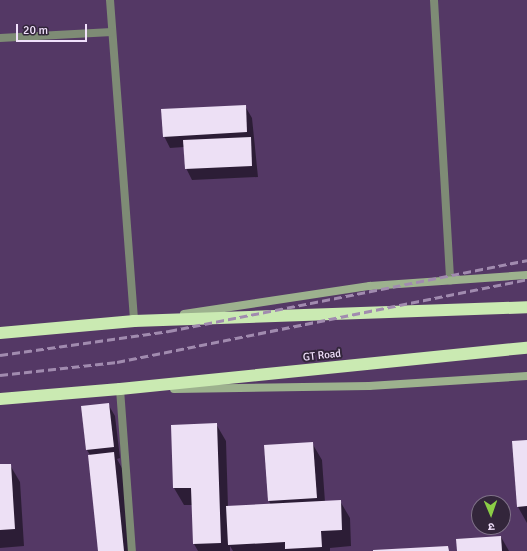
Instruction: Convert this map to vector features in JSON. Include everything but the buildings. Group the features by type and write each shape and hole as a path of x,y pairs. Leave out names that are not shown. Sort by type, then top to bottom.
{"highway":[{"path":"0,333 139,321 527,307"},
{"name":"GT Road","path":"0,399 120,389 527,348"}],"main road":[{"path":"139,321 370,286 527,276"},
{"name":"GT Road","path":"120,389 369,386 527,376"}],"street":[{"path":"110,0 139,321"},
{"path":"434,0 450,281"},
{"path":"0,38 112,32"},
{"path":"120,389 132,551"}],"railway":[{"path":"0,355 169,331 527,260"},
{"path":"0,375 117,362 527,279"}]}
